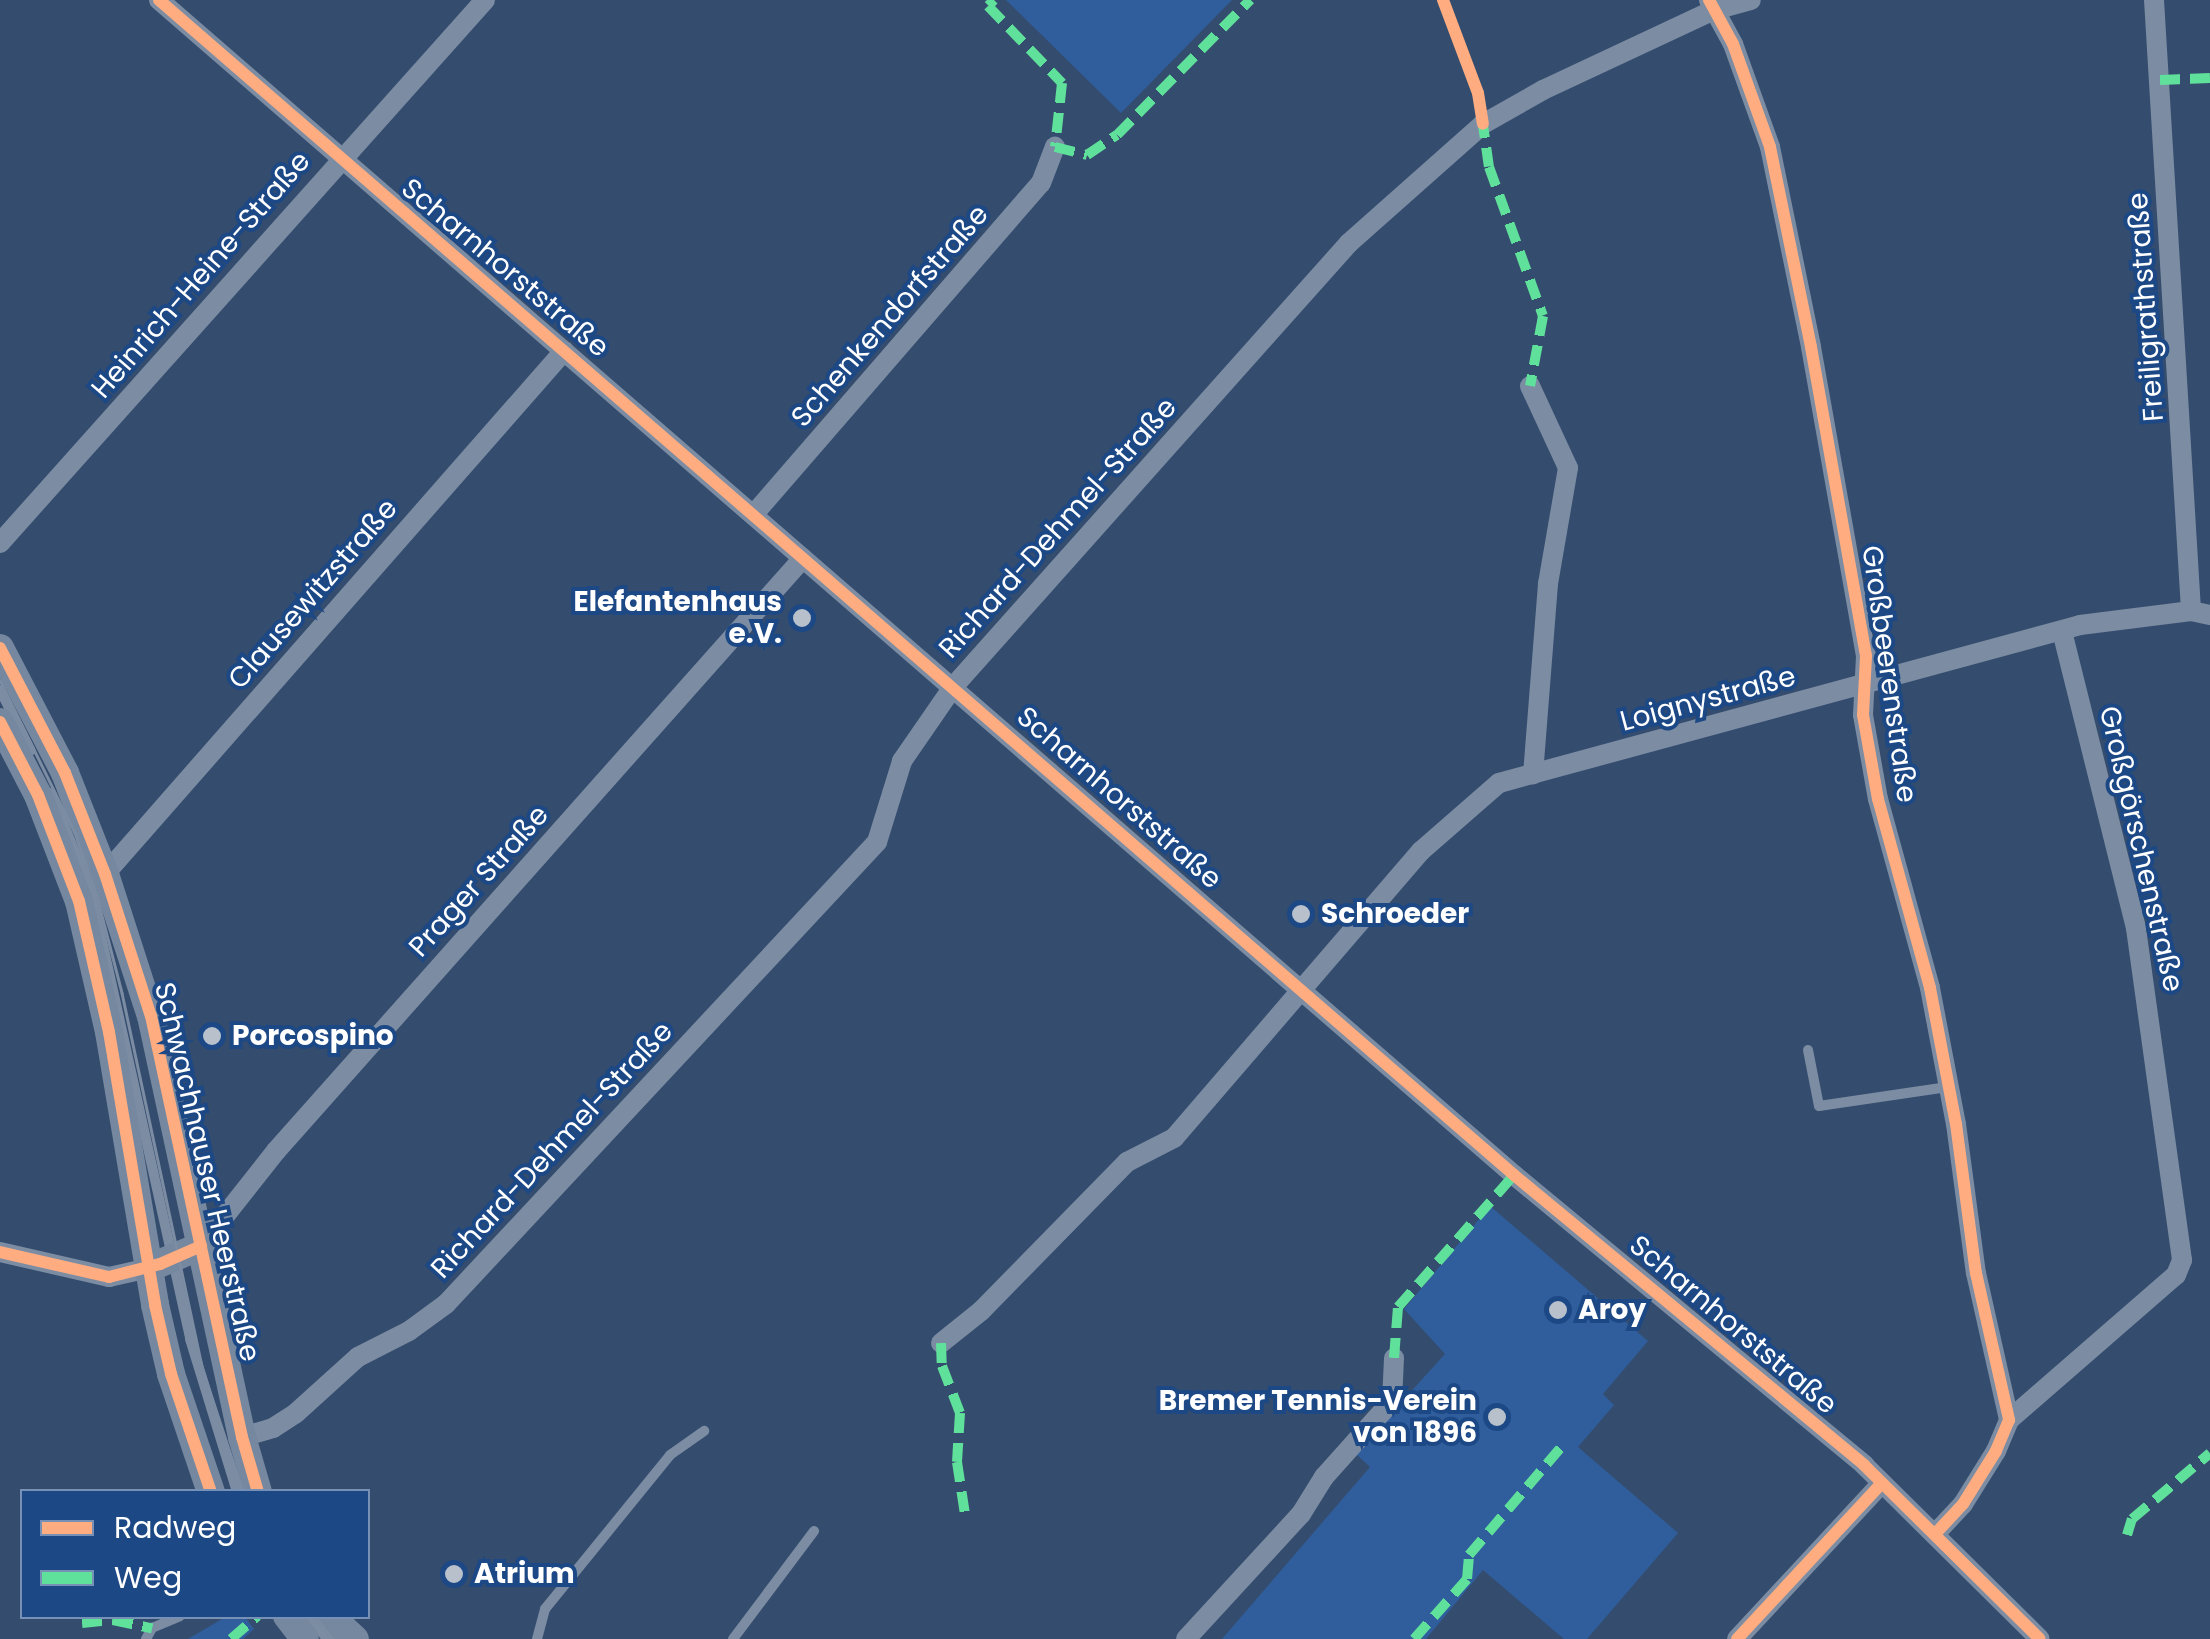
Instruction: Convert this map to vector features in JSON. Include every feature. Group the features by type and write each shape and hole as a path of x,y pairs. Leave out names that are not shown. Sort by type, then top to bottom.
{"main road":[{"name":"Schwachhauser Heerstraße","path":"0,648 65,774 105,874 150,1016 242,1438 257,1489"},
{"path":"0,722 38,795 79,901 161,1263 171,1374 211,1489"},
{"path":"161,1263 201,1246"},
{"path":"289,1619 305,1639"},
{"path":"333,1619 354,1639"}],"street":[{"name":"Scharnhorststraße","path":"158,0 1528,1188 1851,1454 2040,1639"},
{"name":"Heinrich-Heine-Straße","path":"0,543 485,0"},
{"name":"Richard-Dehmel-Straße","path":"242,1438 273,1428 296,1413 358,1357 409,1330 446,1304 877,842 902,761 953,687 1349,243 1458,142 1543,90 1711,5 1751,0"},
{"name":"Freiligrathstraße","path":"2154,0 2200,613"},
{"name":"Großbeerenstraße","path":"1711,5 1733,44 1770,147 1822,404 1866,656 1864,715 1878,799 1930,988 1949,1086 1976,1273 2009,1420"},
{"name":"Schenkendorfstraße","path":"754,514 1041,183 1055,148"},
{"name":"Clausewitzstraße","path":"105,874 564,352"},
{"path":"1530,386 1568,468 1548,584 1533,774"},
{"name":"Prager Straße","path":"201,1246 276,1151 803,558"},
{"name":"Loignystraße","path":"941,1344 981,1311 1127,1162 1174,1138 1422,851 1499,783 2062,631 2200,613"},
{"name":"Großgörschenstraße","path":"2009,1420 2176,1275 2182,1260 2136,928 2062,631"},
{"path":"0,1252 109,1277 161,1263"},
{"path":"1186,1639 1302,1514 1324,1478 1392,1401 1394,1358"},
{"path":"1935,1534 1962,1504 1996,1451 2009,1420"},
{"path":"1736,1639 1880,1485"}],"lane":[{"path":"0,690 71,836 91,891 161,1263 237,1489"},
{"path":"1808,1050 1818,1106 1949,1086"},
{"path":"537,1639 544,1609 670,1454 704,1431"},
{"path":"732,1639 814,1531"},
{"path":"146,1639 152,1628 173,1619"},
{"path":"310,1619 327,1639"}],"shaded area":[{"path":"1006,0 1232,0 1121,113"},
{"name":"Bremer Tennis-Verein von 1896","path":"1490,1206 1648,1341 1603,1394 1614,1405 1578,1447 1678,1533 1587,1639 1564,1639 1483,1570 1426,1639 1222,1639 1370,1467 1355,1453 1445,1354 1404,1309"},
{"path":"222,1619 246,1619 254,1629 243,1639 188,1639"}],"tram line":[{"path":"0,680 75,833 97,896 122,993 202,1367 242,1489"},
{"path":"316,1619 333,1639"}],"marked path":[{"path":"994,0 988,6 1062,83 1055,147 1087,155 1117,135 1250,0"},
{"path":"2160,80 2210,78"},
{"path":"1482,118 1489,167 1543,316 1530,386"},
{"path":"1394,1358 1398,1307 1514,1175"},
{"path":"941,1343 942,1366 960,1413 957,1462 965,1514"},
{"path":"1414,1639 1467,1579 1469,1555 1563,1445"},
{"path":"2127,1535 2132,1519 2210,1453"},
{"path":"231,1639 254,1619"},
{"path":"82,1623 113,1620 152,1628"}],"cycle path":[{"path":"159,0 1514,1175 1864,1465 2040,1639"},
{"path":"1443,0 1478,93 1483,124"},
{"path":"1709,0 1733,44 1770,147 1811,347 1866,656 1863,715 1878,799 1930,988 1956,1124 1976,1273 2009,1420 1996,1451 1963,1504 1935,1534"},
{"path":"0,648 65,773 105,874 151,1016 242,1437 257,1489"},
{"path":"0,722 38,795 79,901 109,1032 155,1305 171,1374 210,1489"},
{"path":"0,1252 109,1277 160,1264 201,1246"},
{"path":"1737,1639 1880,1485"}],"place":[{"name":"Elefantenhaus e.V.","path":"802,618"},
{"name":"Schroeder","path":"1301,914"},
{"name":"Porcospino","path":"212,1036"},
{"name":"Aroy","path":"1558,1310"},
{"name":"Bremer Tennis-Verein von 1896","path":"1497,1417"},
{"name":"Atrium","path":"454,1574"}]}
